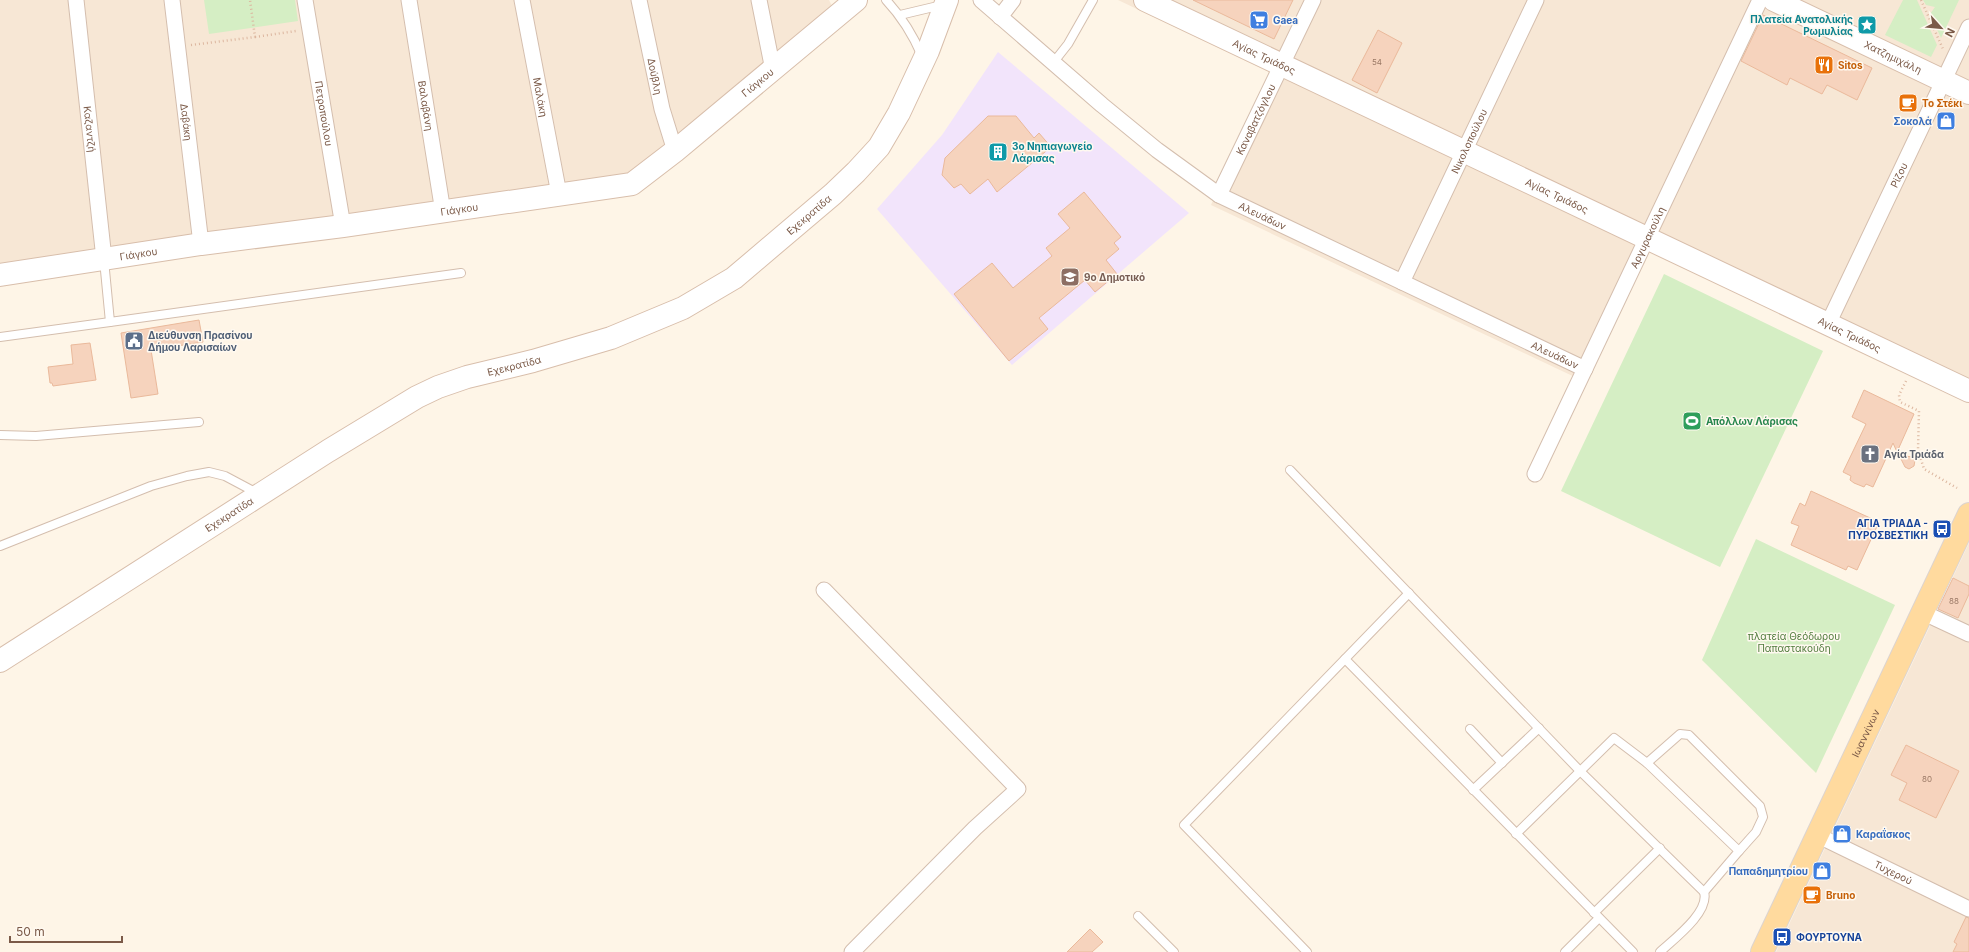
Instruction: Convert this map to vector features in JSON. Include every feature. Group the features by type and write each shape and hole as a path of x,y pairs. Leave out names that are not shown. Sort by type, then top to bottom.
{"main road":[{"name":"Ιωαννίνων","path":"1762,952 1969,514"}],"street":[{"name":"Καζαντζή","path":"76,0 104,260"},
{"name":"Δαβάκη","path":"172,0 201,244"},
{"name":"Πετροπούλου","path":"306,0 343,226"},
{"name":"Βαλαβάνη","path":"409,0 443,212"},
{"name":"Μαλάκη","path":"522,0 560,194"},
{"name":"Δούβλη","path":"639,0 662,109 675,151"},
{"path":"759,0 773,70"},
{"name":"Γιάγκου","path":"0,275 201,244 343,226 632,184 675,151 855,0"},
{"name":"Αλευάδων","path":"980,0 1157,150 1219,195 1585,369"},
{"path":"1000,17 1013,0"},
{"name":"Αγίας Τριάδος","path":"1144,0 1969,391"},
{"name":"Καναβατζόγλου","path":"1219,195 1313,0"},
{"name":"Νικολοπούλου","path":"1402,282 1536,0"},
{"name":"Αργυρακούλη","path":"1535,474 1760,0"},
{"name":"Χατζημιχάλη","path":"1774,0 1947,74 1969,93"},
{"name":"Εχεκρατίδα","path":"0,660 328,450 417,397 438,387 467,377 533,361 611,338 683,308 734,278 833,194 879,148 899,114 924,61 947,2"},
{"name":"Ρίζου","path":"1828,324 1969,27"},
{"path":"824,590 1018,789 974,828 852,952"},
{"path":"1922,612 1969,634"},
{"name":"Τυχερού","path":"1817,835 1969,909"}],"lane":[{"path":"886,0 900,15 915,40 924,61"},
{"path":"1053,62 1068,44 1093,0"},
{"path":"900,15 947,2"},
{"path":"104,260 110,322"},
{"path":"0,337 461,274"},
{"path":"0,435 36,436 199,422"},
{"path":"1290,470 1580,771 1704,892 1705,896 1702,912 1660,952"},
{"path":"0,546 151,486 187,476 209,472 225,476 260,494"},
{"path":"1306,952 1184,825 1409,593"},
{"path":"1345,659 1633,952"},
{"path":"1474,790 1539,728"},
{"path":"1470,729 1502,763"},
{"path":"1647,763 1680,734 1689,735 1760,806 1763,817 1756,832 1704,892"},
{"path":"1516,834 1614,738 1647,763 1739,851"},
{"path":"1565,952 1597,915 1660,848"},
{"path":"1138,916 1174,952"}],"path":[{"path":"250,0 255,37"},
{"path":"1921,0 1947,74"},
{"path":"177,47 310,29"},
{"path":"1906,381 1899,396 1900,402 1919,411 1918,450 1924,469 1957,488"}],"shaded area":[{"path":"0,0 829,0 833,8 628,176 186,239 0,263"},
{"path":"1118,0 1969,0 1969,383 1644,250 1581,380 1211,205 1269,72"},
{"path":"998,52 1189,213 1012,365 877,209 942,135"},
{"path":"1969,543 1969,952 1776,952 1938,609"}],"green space":[{"path":"204,0 295,0 298,21 209,34"},
{"path":"1903,0 1917,0 1937,45 1931,57 1885,35"},
{"path":"1923,0 1959,0 1941,38 1930,14 1935,7 1926,5"},
{"name":"Απόλλων Λάρισας","path":"1664,274 1823,351 1720,567 1561,491"},
{"name":"πλατεία Θεόδωρου Παπαστακούδη","path":"1756,539 1895,605 1816,773 1702,660"}],"building":[{"name":"Gaea","path":"1193,0 1293,0 1274,39"},
{"path":"1763,15 1872,68 1857,100 1827,85 1822,94 1790,78 1787,85 1741,61"},
{"path":"1378,30 1402,43 1377,93 1352,80"},
{"name":"3o Νηπιαγωγείο Λάρισας","path":"988,116 1016,116 1034,138 1039,133 1051,147 997,192 988,179 970,194 961,184 954,188 942,175 945,158"},
{"name":"9ο Δημοτικό","path":"1084,192 1121,237 1114,243 1119,249 1106,260 1117,274 1095,292 1085,280 1039,318 1048,329 1009,361 954,294 992,263 1013,288 1052,256 1046,248 1070,228 1058,214"},
{"path":"199,320 203,342 151,350 158,394 131,398 121,333"},
{"path":"90,343 96,380 53,386 52,383 50,383 48,367 73,364 71,345"},
{"name":"Αγία Τριάδα","path":"1864,390 1914,414 1897,452 1893,443 1873,487 1866,484 1864,487 1854,483 1850,480 1851,476 1843,472 1866,424 1852,417"},
{"path":"1899,455 1912,457 1915,460 1914,466 1909,469 1905,467"},
{"path":"1811,491 1879,522 1857,570 1848,566 1846,570 1791,545 1799,526 1791,523 1800,503 1805,506"},
{"path":"1953,578 1969,586 1969,594 1958,618 1938,609"},
{"path":"1906,745 1959,771 1936,818 1899,800 1907,783 1891,775"},
{"path":"1966,917 1969,918 1969,952 1953,952 1957,944 1954,942"},
{"path":"1090,929 1103,942 1092,952 1067,952"}],"place":[{"name":"Gaea","path":"1259,20"},
{"name":"Πλατεία Ανατολικής Ρωμυλίας","path":"1867,25"},
{"name":"Sitos","path":"1824,65"},
{"name":"Το Στέκι","path":"1908,103"},
{"name":"Σοκολά","path":"1946,121"},
{"name":"3o Νηπιαγωγείο Λάρισας","path":"998,152"},
{"name":"9ο Δημοτικό","path":"1070,277"},
{"name":"Διεύθυνση Πρασίνου Δήμου Λαρισαίων","path":"134,341"},
{"name":"Απόλλων Λάρισας","path":"1692,421"},
{"name":"Αγία Τριάδα","path":"1870,454"},
{"name":"ΑΓΙΑ ΤΡΙΑΔΑ - ΠΥΡΟΣΒΕΣΤΙΚΗ","path":"1942,529"},
{"name":"Καραΐσκος","path":"1842,834"},
{"name":"Παπαδημητρίου","path":"1822,871"},
{"name":"Bruno","path":"1812,895"},
{"name":"ΦΟΥΡΤΟΥΝΑ","path":"1782,937"}]}
